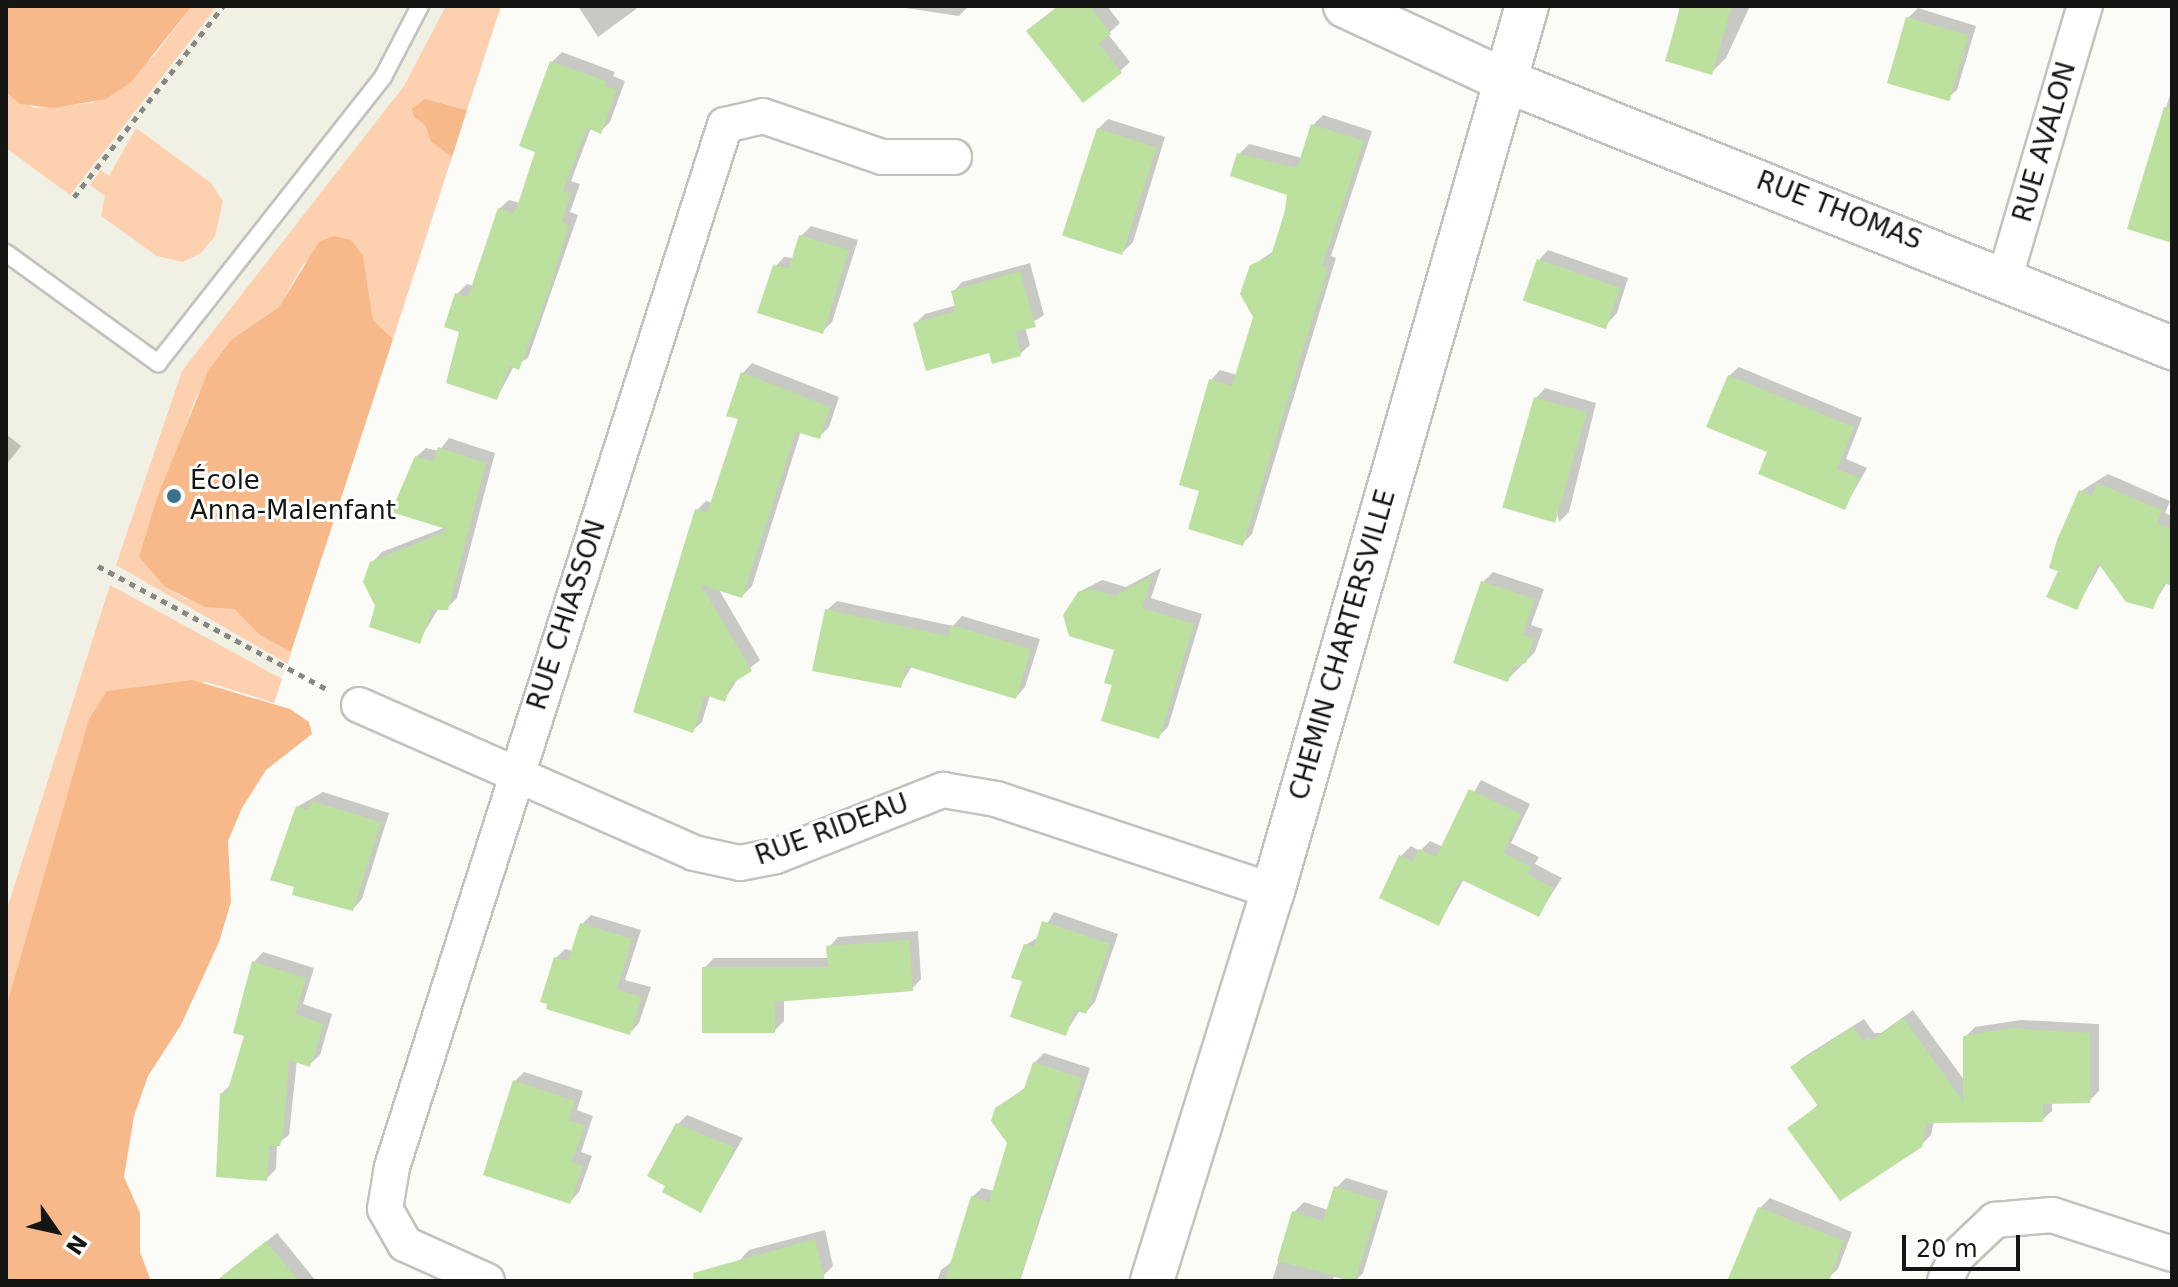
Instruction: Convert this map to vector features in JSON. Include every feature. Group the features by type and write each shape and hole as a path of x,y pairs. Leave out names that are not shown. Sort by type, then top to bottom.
{"street":[{"name":"RUE THOMAS","path":"1345,6 1504,80 2005,277 2172,348"},
{"name":"CHEMIN CHARTERSVILLE","path":"1152,1281 1273,891 1527,6"},
{"name":"RUE AVALON","path":"2005,277 2085,6"},
{"name":"RUE CHIASSON","path":"487,1281 405,1244 385,1209 392,1167 725,125 763,116 882,157 954,157"},
{"name":"RUE RIDEAU","path":"359,705 680,848 740,863 776,856 943,790 996,799 1273,891"},
{"path":"1945,1281 1956,1257 1995,1220 2052,1215 2172,1254"}],"lane":[{"path":"6,253 158,363 383,77 420,6"}],"path":[{"path":"74,197 223,6"},
{"path":"98,566 359,705"}],"shaded area":[{"name":"École Anna-Malenfant","path":"6,6 501,6 274,703 235,690 6,1008"},
{"path":"6,6 192,6 131,82 106,99 53,108 20,104 6,92"},
{"path":"192,6 217,6 70,195 6,148 6,92 34,108 92,103 154,56"},
{"path":"446,6 501,6 467,110 433,101 414,117 425,125 431,142 452,157 393,339 373,320 363,255 351,240 303,264 279,307 231,340 195,399 139,557 165,587 186,599 234,609 260,635 291,652 288,664 116,565 182,371 404,86"},
{"path":"425,99 467,110 452,157 431,142 425,125 414,117 412,109"},
{"path":"136,128 211,183 223,201 215,236 201,253 183,262 157,256 101,216 105,196 90,185 101,170 109,176"},
{"path":"334,236 351,240 363,255 373,320 393,339 291,652 260,635 234,609 205,607 165,587 139,557 157,498 208,371 231,340 279,307 319,242"},
{"path":"110,585 282,679 274,703 207,682 138,690 6,1008 6,912"},
{"path":"192,680 290,709 309,722 312,734 266,770 242,808 228,841 231,902 219,942 181,1025 148,1076 134,1116 124,1177 140,1213 140,1252 151,1281 6,1281 6,1008 89,719 107,691"}],"building":[{"path":"1058,6 1090,6 1111,34 1099,44 1122,73 1083,103 1026,31"},
{"path":"1681,6 1732,6 1712,75 1665,61"},
{"path":"1906,17 1968,35 1949,101 1887,83"},
{"path":"550,61 606,81 605,86 617,90 601,134 587,128 563,191 571,193 562,222 569,225 547,297 519,370 509,366 497,400 446,383 459,332 444,327 455,293 468,297 498,208 513,213 517,207 535,152 519,146"},
{"path":"2164,107 2172,108 2172,243 2127,229"},
{"path":"1311,124 1364,141 1322,266 1328,268 1243,546 1188,529 1199,491 1179,485 1209,379 1232,386 1253,317 1240,294 1250,265 1271,256 1285,211 1287,195 1230,176 1237,153 1297,168"},
{"path":"1097,128 1157,147 1122,255 1062,235"},
{"path":"799,235 849,250 823,334 757,313 773,265 789,268"},
{"path":"1537,259 1620,288 1606,329 1523,301"},
{"path":"1020,271 1036,327 1015,332 1021,356 992,364 989,353 926,371 913,323 956,311 951,291"},
{"path":"741,372 830,407 820,439 796,432 742,598 701,585 752,671 731,684 725,702 705,695 693,733 633,712 695,509 707,513 738,419 726,416"},
{"path":"1728,375 1854,427 1837,469 1859,478 1845,510 1758,474 1767,452 1706,427"},
{"path":"1534,397 1587,412 1555,523 1502,508"},
{"path":"438,447 486,463 448,610 432,610 420,644 369,627 375,606 363,582 370,562 449,530 391,512 415,456 433,462"},
{"path":"2097,483 2162,510 2157,523 2172,530 2172,586 2164,583 2153,609 2126,602 2098,563 2077,610 2046,597 2058,571 2049,568 2057,540 2079,490 2092,496"},
{"path":"1153,575 1142,608 1194,624 1159,739 1101,721 1112,685 1104,683 1114,650 1069,636 1063,615 1078,592 1091,589 1115,596"},
{"path":"1481,581 1535,599 1523,635 1534,638 1526,663 1513,667 1508,682 1453,663"},
{"path":"825,609 948,636 951,625 1031,649 1016,699 906,666 901,688 812,671"},
{"path":"1469,789 1521,814 1503,853 1531,867 1527,874 1554,888 1539,917 1460,879 1439,926 1379,898 1399,855 1413,861 1419,849 1436,857"},
{"path":"311,801 381,822 353,911 292,895 294,887 270,880 296,806 308,810"},
{"path":"1042,921 1110,944 1086,1014 1075,1010 1066,1036 1010,1017 1022,981 1011,978 1024,944 1034,947"},
{"path":"580,923 632,939 617,989 642,997 630,1035 546,1009 547,1004 540,1002 554,957 568,961"},
{"path":"909,940 913,991 775,1002 775,1033 702,1033 702,967 828,967 826,946"},
{"path":"252,961 306,978 295,1014 324,1024 310,1067 289,1060 284,1126 280,1146 269,1146 267,1181 216,1177 220,1093 227,1093 244,1036 233,1033"},
{"path":"1903,1018 1963,1101 1963,1036 2010,1028 2090,1033 2090,1103 2043,1104 2043,1122 1927,1123 1922,1147 1840,1201 1787,1128 1818,1106 1790,1067 1853,1027 1863,1041 1868,1037 1871,1041"},
{"path":"1033,1062 1082,1078 1020,1281 945,1281 971,1196 989,1202 1007,1143 991,1121 995,1108 1024,1089"},
{"path":"513,1080 575,1101 568,1120 585,1125 572,1162 583,1166 570,1204 483,1175"},
{"path":"676,1123 735,1148 701,1213 662,1192 665,1186 647,1176"},
{"path":"1334,1186 1380,1201 1355,1281 1277,1261 1292,1211 1323,1221"},
{"path":"1758,1207 1844,1241 1829,1281 1727,1281"},
{"path":"815,1239 825,1281 694,1281 693,1273"},
{"path":"266,1241 299,1281 216,1281"}],"place":[{"name":"École Anna-Malenfant","path":"174,496"}]}
